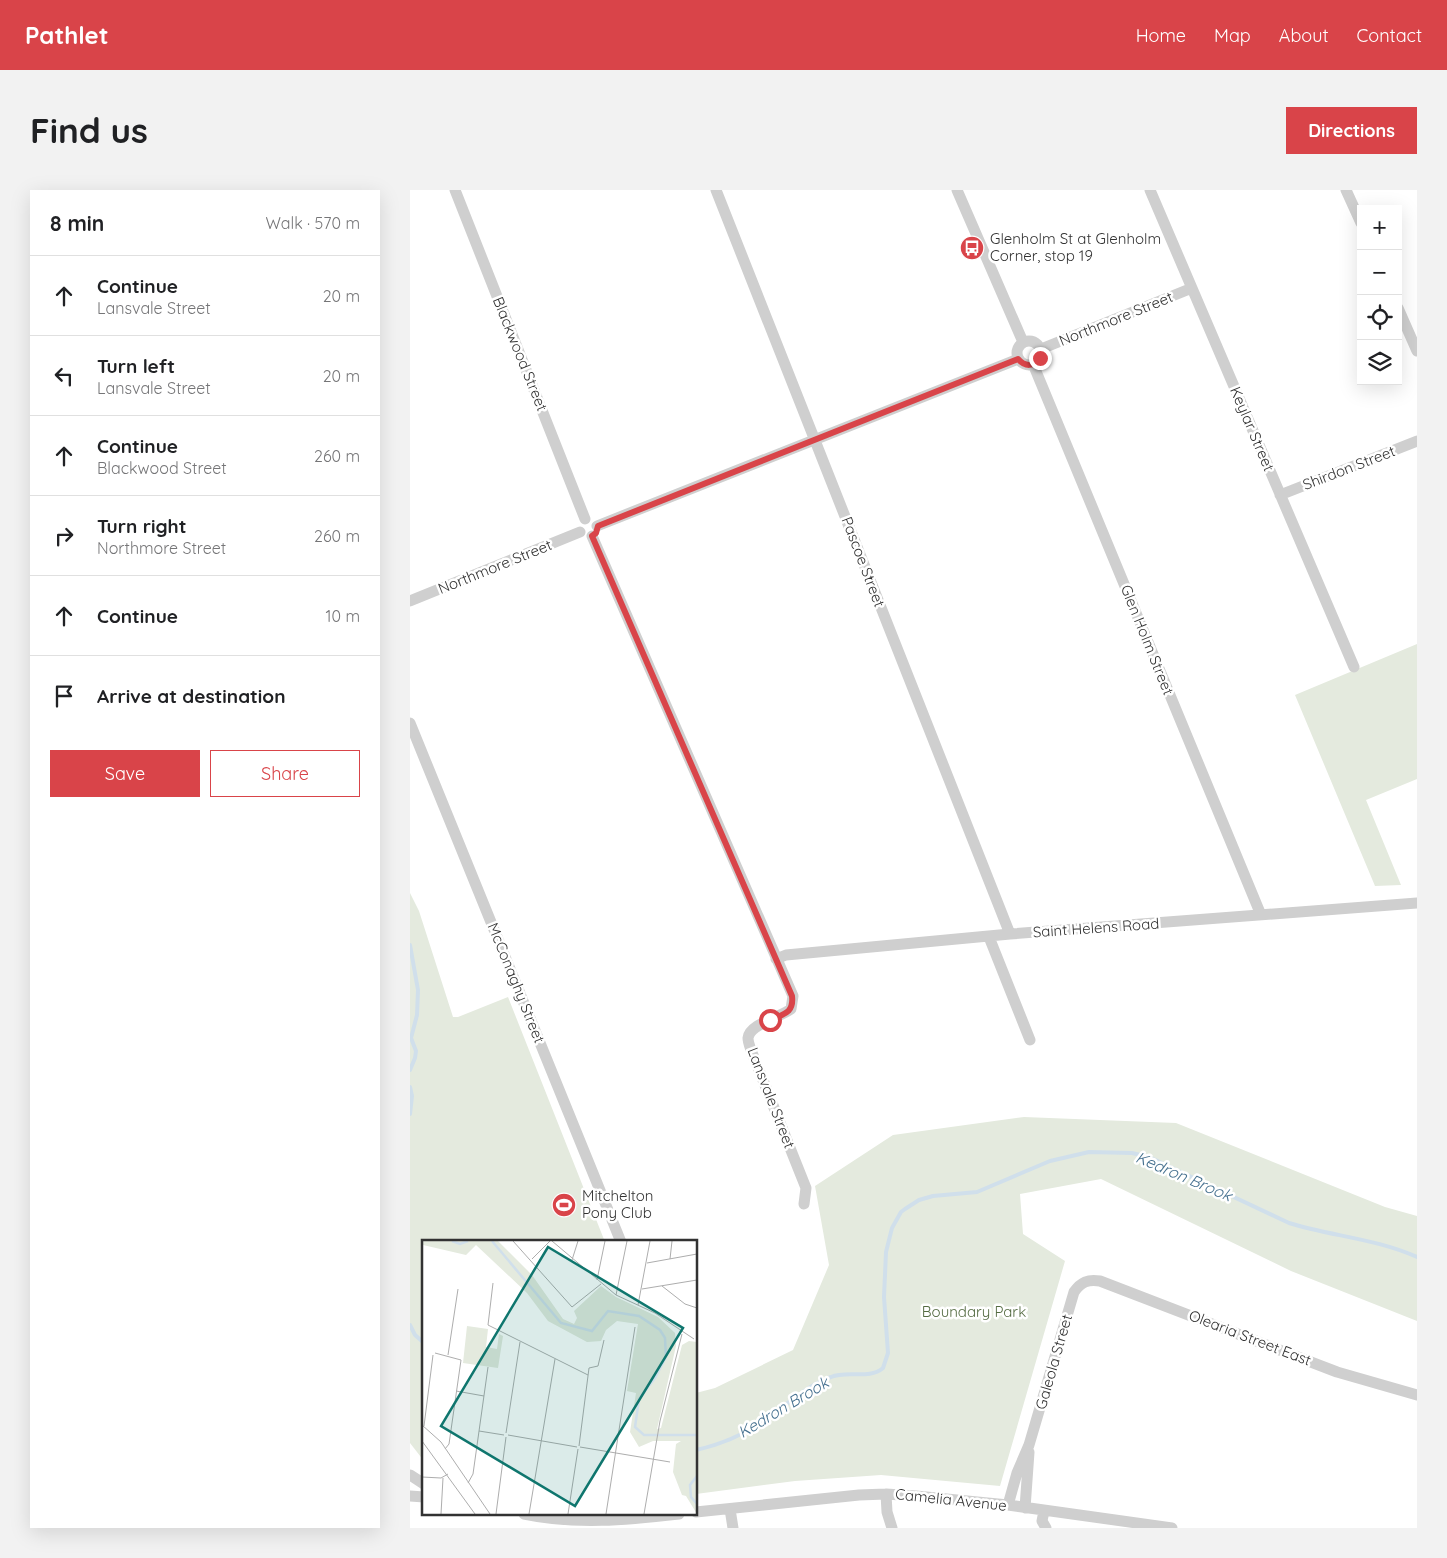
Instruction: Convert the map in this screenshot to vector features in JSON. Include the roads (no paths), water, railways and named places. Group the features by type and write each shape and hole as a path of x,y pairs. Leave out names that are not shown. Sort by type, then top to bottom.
{"street":[{"name":"Blackwood Street","path":"455,190 585,519"},
{"name":"Pascoe Street","path":"716,190 1010,934"},
{"path":"957,190 1023,342"},
{"name":"Keylar Street","path":"1150,190 1354,667"},
{"path":"1346,190 1357,215"},
{"name":"Northmore Street","path":"1041,349 1192,288"},
{"path":"1402,317 1417,351"},
{"path":"1023,342 1034,342 1041,349 1040,358 1033,364 1024,364 1018,359 1017,350 1023,342"},
{"path":"776,959 595,531 594,520 585,519 580,524 580,532 586,537 595,531 815,439 1018,359"},
{"name":"Glen Holm Street","path":"1033,364 1261,915"},
{"name":"Shirdon Street","path":"1280,495 1417,441"},
{"name":"Northmore Street","path":"410,601 580,532"},
{"name":"McConaghy Street","path":"410,723 620,1240"},
{"name":"Saint Helens Road","path":"776,959 786,955 1010,934 1417,903"},
{"path":"989,937 1030,1040"},
{"name":"Lansvale Street","path":"776,959 792,996 793,1003 791,1009 755,1027 750,1031 748,1038 751,1050 806,1188 804,1204"},
{"name":"Olearia Street East","path":"1084,1282 1091,1280 1100,1281 1337,1372 1417,1395"},
{"name":"Galeola Street","path":"1008,1505 1016,1473 1029,1445 1074,1292 1084,1282"},
{"name":"Galeola Street","path":"1025,1508 1029,1445"},
{"path":"410,1475 422,1483"},
{"name":"Camelia Avenue","path":"698,1512 866,1494 886,1494 1008,1505 1172,1528"},
{"path":"886,1494 886,1512 892,1528"},
{"path":"730,1509 733,1528"},
{"path":"1044,1511 1042,1521 1046,1528"},
{"path":"534,1516 578,1521 657,1516"}],"waterway":[{"name":"Kedron Brook","path":"410,945 418,990 417,1015 411,1038 416,1051 410,1070"},
{"name":"Kedron Brook","path":"410,1087 412,1096 410,1114"},
{"name":"Kedron Brook","path":"698,1449 746,1431 823,1380 844,1374 877,1372 883,1368 888,1353 884,1297 886,1252 892,1228 901,1212 919,1200 933,1196 977,1192 1050,1161 1089,1152 1132,1153 1149,1157 1289,1223 1386,1246 1417,1257"},
{"name":"Kedron Brook","path":"410,1325 415,1335 422,1341"}],"place":[{"name":"Glenholm St at Glenholm Corner, stop 19","path":"972,248"},
{"name":"Mitchelton Pony Club","path":"564,1205"}],"park label":[{"name":"Boundary Park","path":"974,1312"}]}
